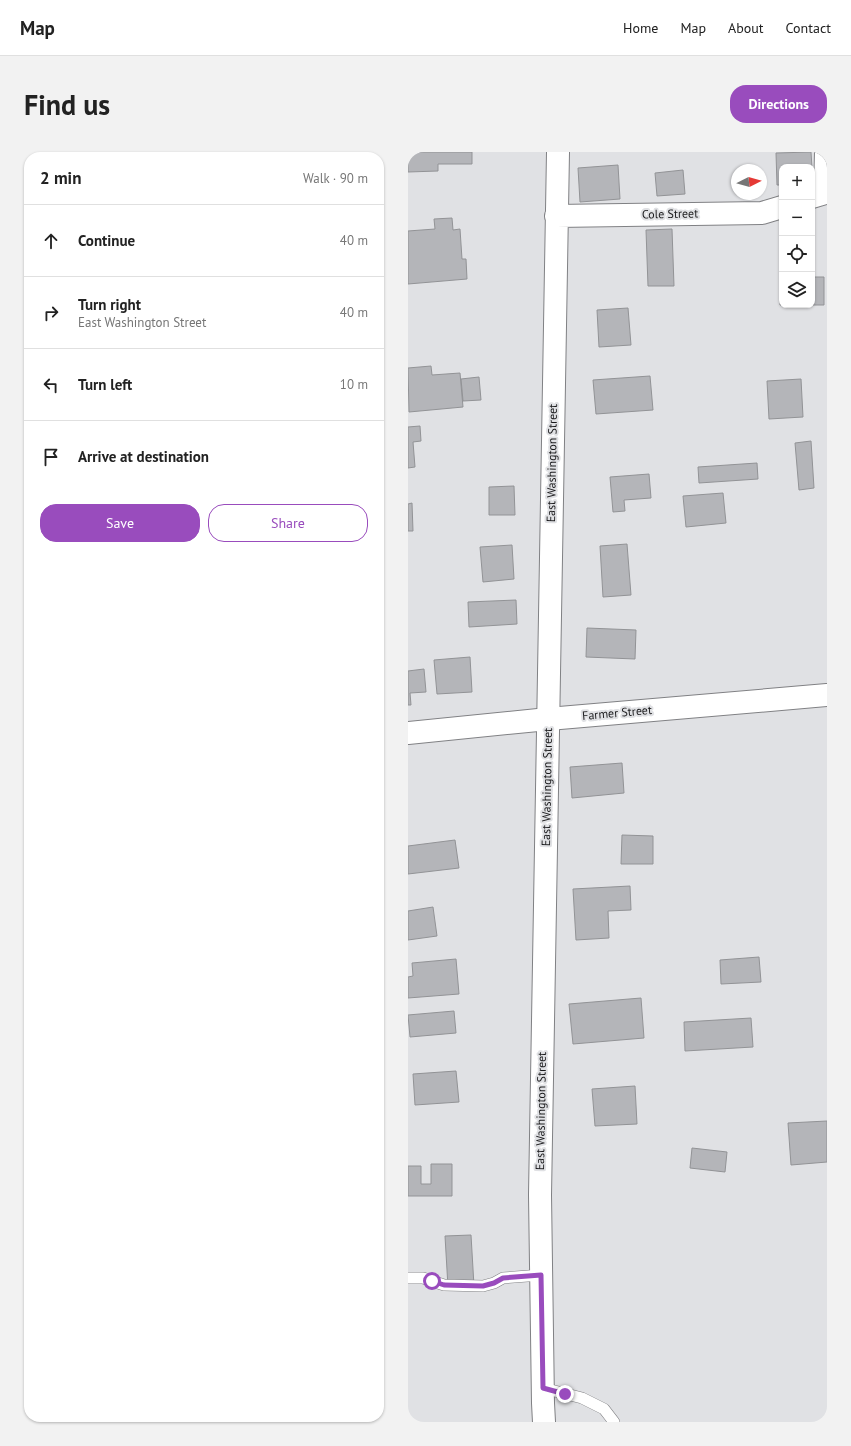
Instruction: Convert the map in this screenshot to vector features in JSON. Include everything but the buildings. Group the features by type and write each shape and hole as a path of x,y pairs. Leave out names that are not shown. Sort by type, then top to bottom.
{"street":[{"name":"East Washington Street","path":"544,1422 540,1194 558,152"},
{"path":"815,196 825,193 826,152"},
{"name":"Cole Street","path":"556,216 762,213 779,208"},
{"name":"Farmer Street","path":"408,733 548,719 827,695"}],"lane":[{"path":"408,1278 423,1278 444,1285 483,1286 494,1283 503,1278 541,1275"},
{"path":"543,1388 582,1398 604,1408 614,1422"}],"route":[{"path":"432,1281 444,1285 483,1286 494,1283 503,1278 541,1275 543,1388 565,1394"}]}
